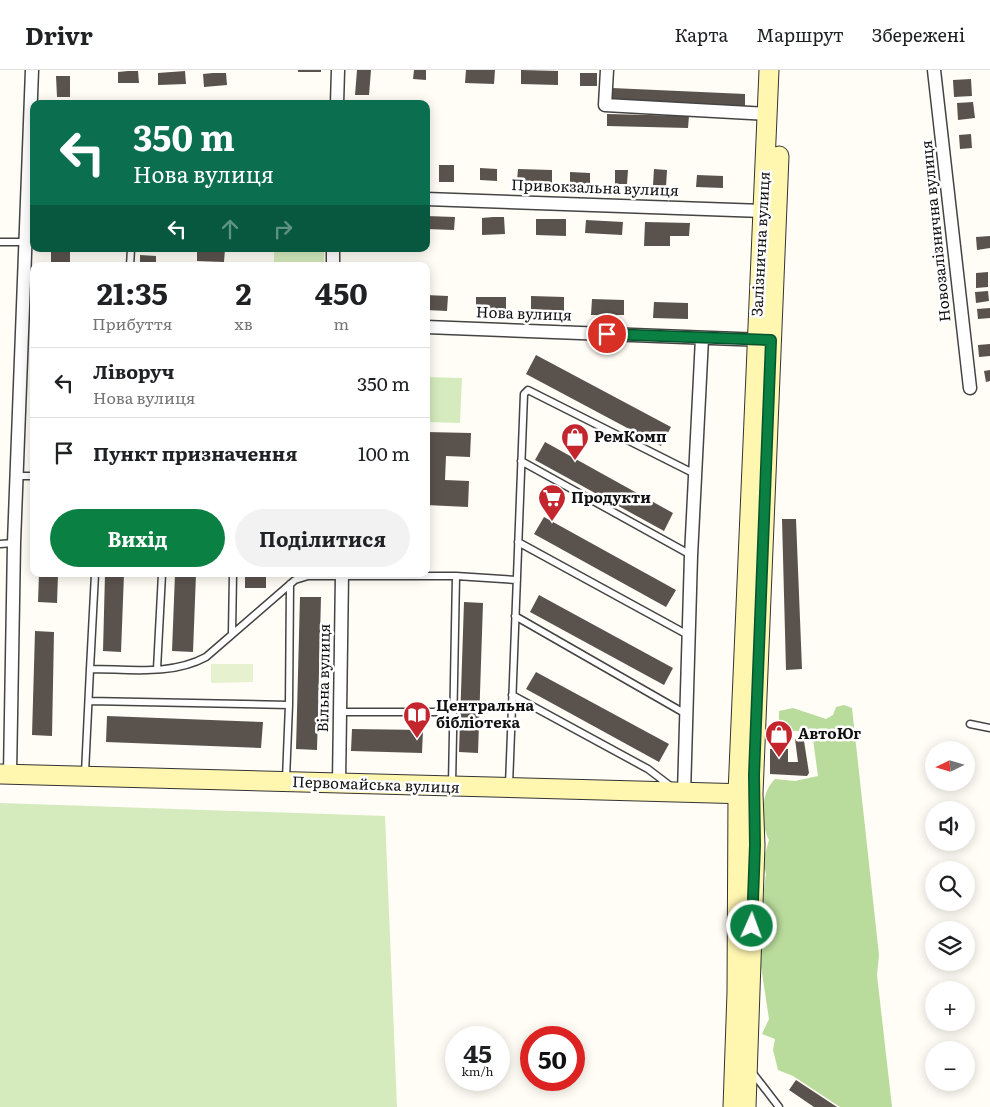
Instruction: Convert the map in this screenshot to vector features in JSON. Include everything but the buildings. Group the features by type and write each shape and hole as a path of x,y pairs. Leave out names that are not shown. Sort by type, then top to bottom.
{"main road":[{"name":"Залізнична вулиця","path":"764,340 763,211 769,70"},
{"name":"Залізнична вулиця","path":"733,1107 764,340 781,70"},
{"name":"Первомайська вулиця","path":"5,774 85,774 509,789 746,794"},
{"name":"Залізнична вулиця","path":"746,794 754,853 746,1107"}],"street":[{"path":"32,70 32,100"},
{"path":"337,100 338,70"},
{"path":"607,70 605,105 768,114"},
{"name":"Новозалізнична вулиця","path":"934,70 970,388"},
{"name":"Привокзальна вулиця","path":"430,199 763,211"},
{"path":"5,774 17,476 28,319 26,242 30,227"},
{"name":"Нова вулиця","path":"430,327 764,340"},
{"path":"681,794 702,338"},
{"name":"Вільна вулиця","path":"339,783 342,577"}],"lane":[{"path":"0,242 26,242"},
{"path":"509,789 524,394 528,390 695,474"},
{"path":"521,462 691,556"},
{"path":"17,476 30,476"},
{"path":"518,542 688,635"},
{"path":"0,544 14,543"},
{"path":"430,576 517,580"},
{"path":"452,787 456,576"},
{"path":"85,774 95,577"},
{"path":"157,669 162,577"},
{"path":"232,633 234,577"},
{"path":"90,668 175,669 194,663 206,657 295,580 305,577"},
{"path":"286,782 290,584"},
{"path":"516,616 686,714"},
{"path":"512,696 648,769 681,794"},
{"path":"89,701 289,706"},
{"path":"340,712 453,712"},
{"path":"970,724 990,728"},
{"path":"748,1067 779,1107"}],"green space":[{"path":"274,252 324,252 324,262 274,262"},
{"path":"430,377 462,378 460,423 430,422"},
{"path":"211,664 253,664 253,682 211,683"},
{"path":"844,705 852,708 879,955 877,975 892,1107 840,1107 793,1076 778,1070 773,1050 775,1039 762,1034 769,1019 760,960 760,918 766,874 763,861 769,840 763,817 764,800 766,792 775,779 795,781 818,776 812,732 784,730 779,724 779,711 793,708 826,719 833,715 836,707"},
{"path":"0,803 385,816 397,1107 0,1107"}],"place":[{"name":"РемКомп","path":"575,461"},
{"name":"Продукти","path":"552,522"},
{"name":"Центральна бібліотека","path":"417,739"},
{"name":"АвтоЮг","path":"779,758"}],"route":[{"path":"607,334 771,340 753,794 755,845 752,926"}]}
